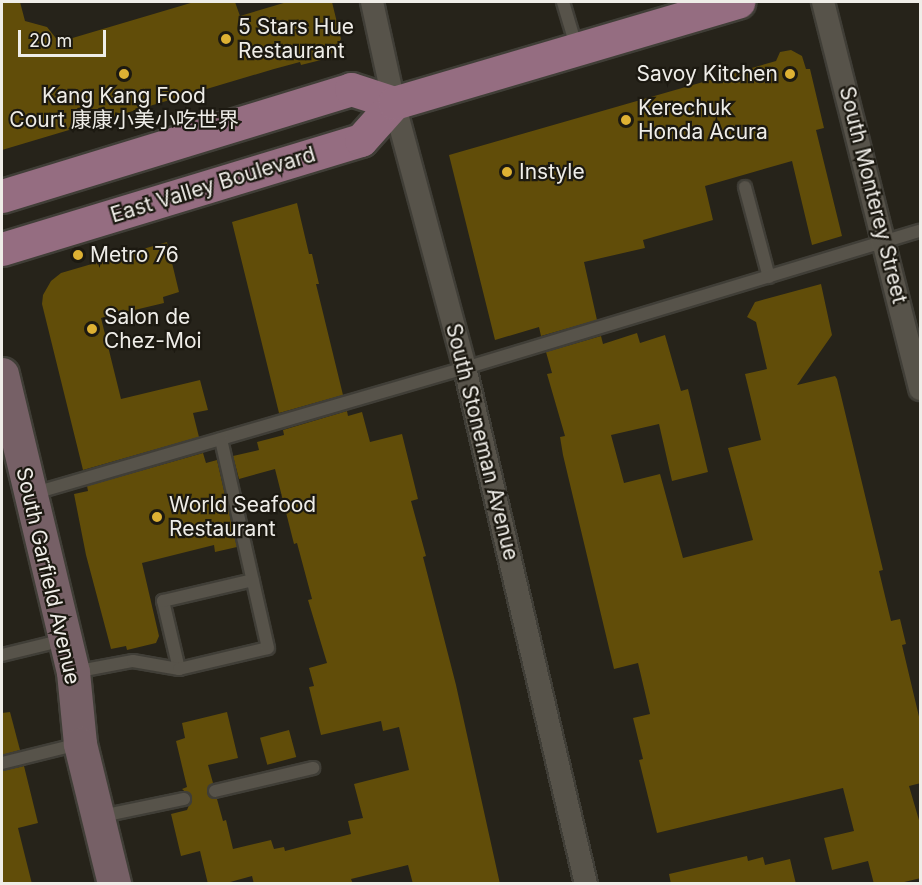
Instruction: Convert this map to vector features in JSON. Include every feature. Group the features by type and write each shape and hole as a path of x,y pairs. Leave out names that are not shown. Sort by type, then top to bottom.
{"main road":[{"path":"2,196 351,89 394,103 730,2"},
{"name":"East Valley Boulevard","path":"10,246 361,140 394,103"},
{"name":"South Garfield Avenue","path":"2,374 9,438 30,494 73,672 80,744 114,884"}],"street":[{"name":"South Stoneman Avenue","path":"372,2 394,103 465,368 586,884"},
{"name":"South Monterey Street","path":"823,2 886,243 921,389"}],"lane":[{"path":"563,2 577,49"},
{"path":"745,188 768,277"},
{"path":"30,494 465,368 921,231"},
{"path":"73,672 133,661 179,669 268,648 221,439"},
{"path":"179,669 163,601 253,580"},
{"path":"2,655 65,640"},
{"path":"2,763 80,744"},
{"path":"215,790 313,768"},
{"path":"96,817 184,799"}],"building":[{"path":"2,2 20,2 25,21 47,27 59,42 194,2 235,2 240,16 287,2 332,2 341,39 334,52 321,60 301,65 300,62 274,69 2,150"},
{"path":"791,50 802,56 806,69 810,69 824,128 816,130 842,236 812,245 792,161 705,186 713,220 643,240 645,248 584,262 597,320 541,336 539,327 495,340 449,155 776,61 780,52"},
{"path":"297,203 309,254 312,254 319,284 316,284 343,395 279,413 232,222"},
{"path":"167,242 179,292 163,297 164,303 101,318 121,399 200,380 208,410 193,413 199,437 83,470 42,304 43,295 51,281 61,273"},
{"path":"821,284 832,335 797,385 835,376 837,379 883,570 879,571 891,621 900,619 906,644 902,645 921,725 921,783 909,786 921,827 921,878 896,884 874,884 868,861 832,870 824,838 854,831 843,788 657,833 639,760 643,759 633,718 650,714 638,663 614,669 563,455 560,437 565,436 547,374 552,373 546,352 601,336 603,344 637,333 640,343 665,335 681,391 688,389 708,472 672,481 659,424 611,435 624,483 660,474 683,558 753,540 728,448 761,440 745,374 767,369 756,322 747,317 755,302"},
{"path":"347,411 348,416 362,412 370,442 402,434 418,499 411,501 426,556 423,557 456,685 500,884 413,884 408,865 351,879 353,884 254,884 252,876 223,884 208,884 200,851 181,856 171,814 187,810 192,798 182,789 187,787 176,741 185,738 182,723 227,712 238,758 208,765 213,783 207,792 209,797 217,799 223,821 226,820 233,849 271,840 274,849 284,847 285,851 351,834 348,821 363,818 354,784 409,770 399,727 383,731 381,721 321,735 309,687 314,686 309,668 327,663 308,600 312,599 297,543 294,544 275,469 239,479 233,456 259,450 257,442 284,435 283,430"},
{"path":"203,453 206,463 217,460 237,547 215,552 214,545 142,563 159,636 156,643 127,650 126,646 111,649 86,555 74,494 88,491 87,486"},
{"path":"10,712 20,750 2,755 2,713"},
{"path":"289,730 296,757 267,765 260,738"},
{"path":"24,766 38,823 18,828 32,884 2,884 2,771"},
{"path":"747,856 748,861 763,857 765,865 790,859 796,884 671,884 669,874"}],"place":[{"name":"5 Stars Hue Restaurant","path":"226,39"},
{"name":"Kang Kang Food Court 康康小美小吃世界","path":"124,74"},
{"name":"Savoy Kitchen","path":"790,74"},
{"name":"Kerechuk Honda Acura","path":"626,120"},
{"name":"Instyle","path":"507,172"},
{"name":"Metro 76","path":"78,255"},
{"name":"Salon de Chez-Moi","path":"92,329"},
{"name":"World Seafood Restaurant","path":"157,517"}]}
